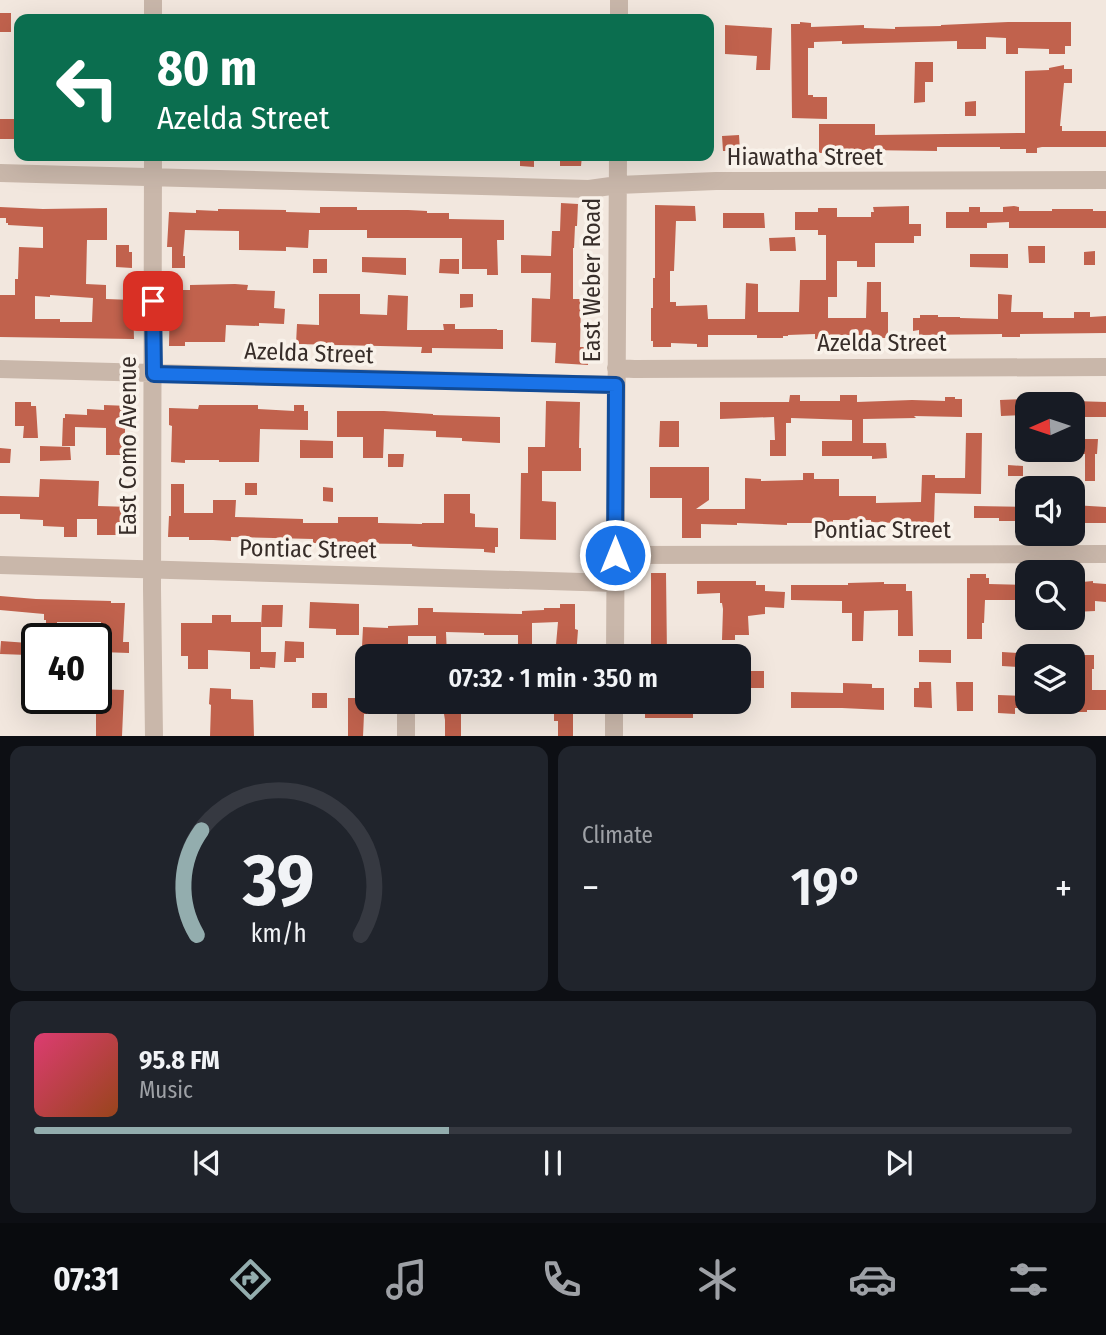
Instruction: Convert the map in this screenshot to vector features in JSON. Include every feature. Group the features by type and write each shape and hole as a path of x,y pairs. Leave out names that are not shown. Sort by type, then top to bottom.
{"street":[{"name":"East Como Avenue","path":"153,161 154,736"},
{"name":"East Weber Road","path":"615,644 618,161"},
{"name":"Hiawatha Street","path":"0,173 589,189 618,185 716,181 1106,180"},
{"name":"Azelda Street","path":"0,369 154,374 616,376 646,369 1106,367"},
{"name":"Pontiac Street","path":"615,555 1106,555"},
{"name":"Pontiac Street","path":"0,565 615,583"},
{"path":"406,714 406,736"},
{"path":"614,714 614,736"}],"building":[{"path":"0,13 11,13 11,32 0,32"},
{"path":"1008,22 1071,22 1071,46 1065,46 1065,54 1049,54 1049,49 1018,48 1018,54 1006,54 1006,38 986,37 986,49 957,49 957,41 842,44 842,41 814,42 814,48 808,48 808,95 827,97 827,119 792,118 791,24 811,23 811,27 864,25 864,28 895,29"},
{"path":"725,25 772,28 770,70 756,70 757,56 725,54"},
{"path":"915,62 933,62 933,82 925,82 925,102 914,103"},
{"path":"1064,65 1064,69 1072,69 1072,83 1064,83 1060,126 1062,131 1106,131 1106,147 1042,147 1037,148 1037,153 1026,153 1026,149 1000,147 937,147 937,151 863,150 819,153 819,124 875,124 875,135 1025,133 1025,71 1049,70"},
{"path":"976,101 976,116 965,116 965,102"},
{"path":"0,119 14,119 14,139 0,139"},
{"path":"739,135 740,151 723,151 722,136"},
{"path":"520,161 534,161 534,167 520,166"},
{"path":"560,161 582,161 581,166 560,166"},
{"path":"561,203 578,204 573,248 573,299 581,299 580,347 589,347 588,365 555,363 556,343 531,342 532,298 550,299 551,273 521,273 521,255 551,256 552,231 560,231"},
{"path":"655,205 695,206 696,221 676,221 674,271 670,271 670,302 676,302 676,306 707,305 708,319 745,319 746,283 758,284 758,312 799,312 800,280 826,280 826,235 818,235 818,230 795,230 795,212 818,212 818,208 837,208 837,217 871,217 873,207 909,206 909,224 921,224 921,236 914,236 914,243 875,243 875,267 857,267 857,261 837,261 837,297 828,297 828,318 866,318 867,282 881,282 881,312 888,312 888,338 833,335 833,339 815,339 815,334 788,335 783,338 708,335 708,347 671,343 671,347 653,347 651,308 655,278"},
{"path":"0,207 107,208 107,240 87,240 86,284 106,285 106,299 133,300 134,339 0,337 0,295 15,295 19,247 43,248 43,227 8,225 6,218 0,218","holes":["35,296 93,298 92,322 35,319"]},
{"path":"320,207 427,211 449,213 449,219 504,220 504,240 497,240 498,275 487,275 487,269 462,269 462,238 367,238 367,230 309,230 308,248 286,247 286,251 239,250 239,231 185,230 185,268 172,268 172,247 167,247 169,212 196,213 196,210 218,209 320,213"},
{"path":"969,207 980,207 980,212 1003,212 1003,207 1019,207 1019,211 1106,211 1106,228 1009,228 1009,222 987,223 987,228 946,228 946,212 969,212"},
{"path":"723,213 764,213 765,228 723,228"},
{"path":"795,237 796,251 770,251 769,238"},
{"path":"116,245 129,245 132,268 116,267"},
{"path":"1028,246 1045,246 1045,263 1029,263"},
{"path":"1095,251 1095,265 1084,265 1084,252"},
{"path":"970,254 1008,254 1008,268 970,267"},
{"path":"362,257 406,258 406,275 362,272"},
{"path":"313,259 327,259 327,273 313,273"},
{"path":"440,259 459,259 459,274 439,273"},
{"path":"190,285 248,285 247,290 275,291 274,308 285,309 284,324 226,325 225,342 185,342 185,346 169,346 170,290 190,290"},
{"path":"319,294 360,294 360,314 387,315 388,295 408,296 407,330 444,330 443,324 455,324 455,329 503,330 503,349 432,348 432,353 421,353 422,347 296,344 297,324 319,325"},
{"path":"460,294 473,294 473,307 460,308"},
{"path":"998,294 1012,295 1011,312 1043,312 1043,318 1074,318 1074,312 1090,312 1090,317 1106,316 1106,333 1020,334 1020,337 1002,337 1002,334 919,335 919,330 913,331 913,318 920,318 920,315 998,319"},
{"path":"790,395 800,395 800,401 840,401 840,395 857,395 857,402 945,401 945,397 955,397 962,399 962,417 863,419 863,443 886,443 887,458 872,459 872,456 822,456 822,441 852,441 852,420 791,418 791,423 786,423 786,456 770,456 770,440 775,440 774,417 720,419 720,402 789,402"},
{"path":"1015,399 1015,415 1001,416 1000,400"},
{"path":"546,401 580,402 581,471 542,471 542,501 556,502 556,540 520,539 521,473 528,473 528,447 545,447"},
{"path":"1085,401 1106,402 1106,417 1085,417"},
{"path":"15,402 31,402 31,406 36,406 38,438 23,438 24,426 15,426"},
{"path":"104,405 129,406 129,425 125,425 125,455 106,455 106,428 75,427 75,446 62,446 65,414 87,415 87,409 104,410"},
{"path":"199,405 258,405 258,409 294,411 294,405 304,405 304,411 308,411 308,430 260,429 259,462 171,462 172,426 169,425 169,408 198,409"},
{"path":"337,411 500,417 500,443 436,437 436,431 384,429 383,458 363,458 363,437 337,437"},
{"path":"660,421 679,421 679,447 659,447"},
{"path":"966,433 982,433 981,494 935,493 934,523 929,522 929,527 896,527 896,523 871,520 833,520 833,523 787,525 701,524 701,538 682,538 682,498 650,498 650,467 709,467 709,500 696,509 745,509 745,478 761,481 803,480 803,473 814,473 814,479 839,479 839,496 876,496 876,503 921,502 922,475 965,478"},
{"path":"1085,439 1098,439 1095,481 1085,481"},
{"path":"300,440 333,441 333,458 300,458"},
{"path":"40,446 70,447 71,460 40,461"},
{"path":"0,448 11,449 10,463 0,463"},
{"path":"388,454 404,454 403,467 388,467"},
{"path":"1008,465 1023,466 1023,476 1008,476"},
{"path":"40,479 99,481 98,506 131,507 130,535 97,535 97,519 77,519 77,537 64,537 64,527 43,526 43,520 20,519 20,514 0,514 0,496 39,497"},
{"path":"245,483 257,483 257,495 245,495"},
{"path":"171,484 184,484 184,513 213,513 213,500 236,500 235,517 303,519 303,523 338,523 338,517 378,517 378,523 444,523 444,494 470,494 470,513 475,514 475,527 498,528 498,547 495,547 495,553 484,552 484,549 419,547 412,544 313,543 313,539 231,537 231,541 168,537"},
{"path":"323,487 333,488 333,502 323,501"},
{"path":"974,506 1015,507 1015,521 974,518"},
{"path":"1085,506 1106,507 1106,523 1085,523"},
{"path":"651,573 666,573 667,644 651,644"},
{"path":"970,574 986,574 989,584 1015,585 1015,600 985,600 982,639 967,639 967,578 970,578"},
{"path":"697,581 756,581 756,585 765,585 765,591 785,592 784,608 765,607 765,614 748,616 749,635 735,635 735,640 722,640 723,609 720,593 697,594"},
{"path":"884,582 906,584 906,591 912,591 913,636 898,636 898,610 864,611 863,641 852,641 852,613 842,613 842,601 791,600 791,585"},
{"path":"1085,582 1106,584 1106,602 1095,601 1095,611 1085,611"},
{"path":"0,596 125,603 123,642 129,642 129,653 112,652 112,623 46,623 44,614 0,610"},
{"path":"310,602 359,604 359,635 336,635 336,629 309,628"},
{"path":"560,604 575,604 577,644 556,644 558,622 532,623 532,644 518,644 518,635 446,632 446,644 436,644 436,636 408,636 408,644 362,644 363,627 418,625 418,608 433,608 433,612 522,614 522,611 560,608"},
{"path":"262,605 283,605 282,627 261,627"},
{"path":"212,615 231,615 231,622 261,622 261,652 276,652 275,668 250,669 250,652 208,650 208,669 188,669 188,656 181,656 181,623 212,623"},
{"path":"1,641 21,642 21,655 0,654"},
{"path":"285,641 304,642 304,658 296,658 296,662 284,662"},
{"path":"919,650 951,650 951,663 919,662"},
{"path":"1002,652 1015,653 1015,667 1002,666"},
{"path":"1085,655 1094,655 1092,690 1106,690 1106,710 1087,712"},
{"path":"751,671 764,671 764,688 751,688"},
{"path":"919,682 931,682 932,708 914,707 914,688 919,688"},
{"path":"956,682 973,682 973,711 957,711"},
{"path":"843,683 872,684 872,688 884,688 884,710 791,708 791,692 843,693"},
{"path":"210,688 231,689 231,699 253,700 254,736 210,736"},
{"path":"112,690 124,690 122,736 96,736 96,714 112,714"},
{"path":"312,693 327,693 327,708 312,708"},
{"path":"998,695 1015,696 1015,714 998,713"},
{"path":"348,698 355,698 355,714 364,714 363,736 348,736"},
{"path":"444,714 461,714 461,736 445,736"},
{"path":"554,714 573,714 573,736 558,736 558,721 554,721"},
{"path":"645,714 693,714 693,718 645,718"}],"route":[{"path":"153,301 154,374 616,385 615,555"}]}
